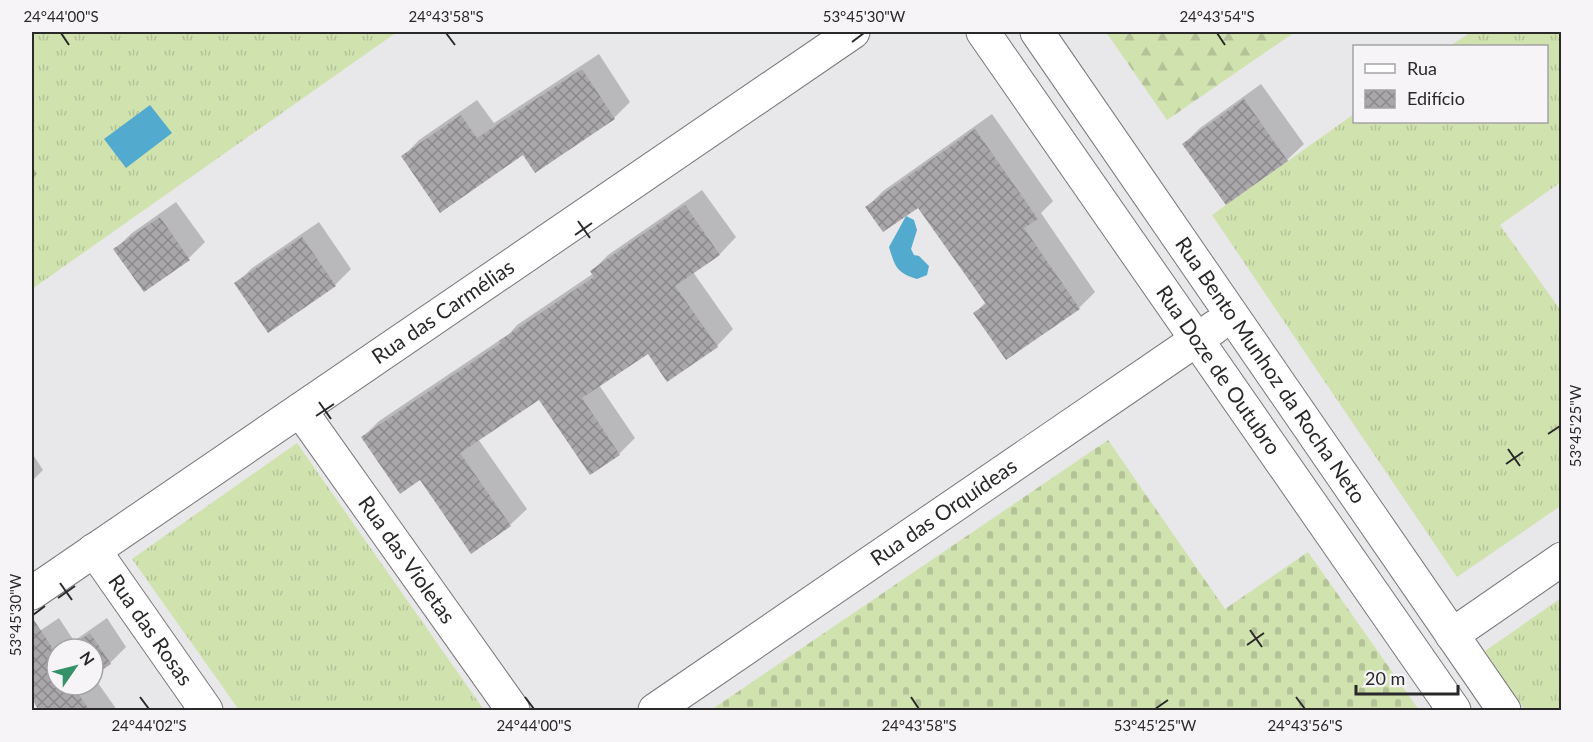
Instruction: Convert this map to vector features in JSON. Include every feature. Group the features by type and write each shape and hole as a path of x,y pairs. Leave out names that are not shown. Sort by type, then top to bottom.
{"street":[{"name":"Rua das Carmélias","path":"32,593 854,32"},
{"name":"Rua Doze de Outubro","path":"983,32 1454,711"},
{"name":"Rua Bento Munhoz da Rocha Neto","path":"1037,32 1504,711"},
{"name":"Rua das Orquídeas","path":"655,711 1197,341 1233,314"},
{"name":"Rua das Violetas","path":"300,410 513,711"},
{"name":"Rua das Rosas","path":"94,550 206,711"},
{"path":"1452,635 1562,559"}],"green space":[{"path":"32,32 397,32 32,289"},
{"path":"1106,32 1295,32 1167,120"},
{"path":"1471,32 1561,32 1561,182 1500,225 1561,311 1562,505 1457,577 1212,215 1353,115 1353,123 1548,123 1548,45 1452,45"},
{"path":"1108,440 1225,609 1308,552 1419,710 711,710"},
{"path":"297,443 484,710 239,710 132,559"},
{"path":"1561,598 1561,710 1525,710 1485,651"}],"water":[{"path":"150,105 172,133 126,168 104,139"},
{"path":"906,216 914,220 917,230 911,249 914,255 919,256 929,266 927,275 917,279 901,272 893,260 889,247"}],"building":[{"path":"582,69 615,119 535,173 523,155 440,213 401,156 461,115 477,138"},
{"path":"1244,99 1288,161 1226,205 1182,144"},
{"path":"975,129 1038,219 1024,228 1080,309 1006,360 973,313 986,304 918,208 883,232 865,207"},
{"path":"685,205 720,255 675,286 718,347 667,382 648,354 582,398 620,455 590,475 539,400 460,453 511,526 471,554 420,480 400,494 361,437 594,277 590,271"},
{"path":"160,217 190,260 144,292 113,249"},
{"path":"302,237 336,286 268,333 234,283"},
{"path":"32,617 45,637 45,697 80,697 90,711 39,711 32,699"},
{"path":"105,655 111,664 105,668"}]}
